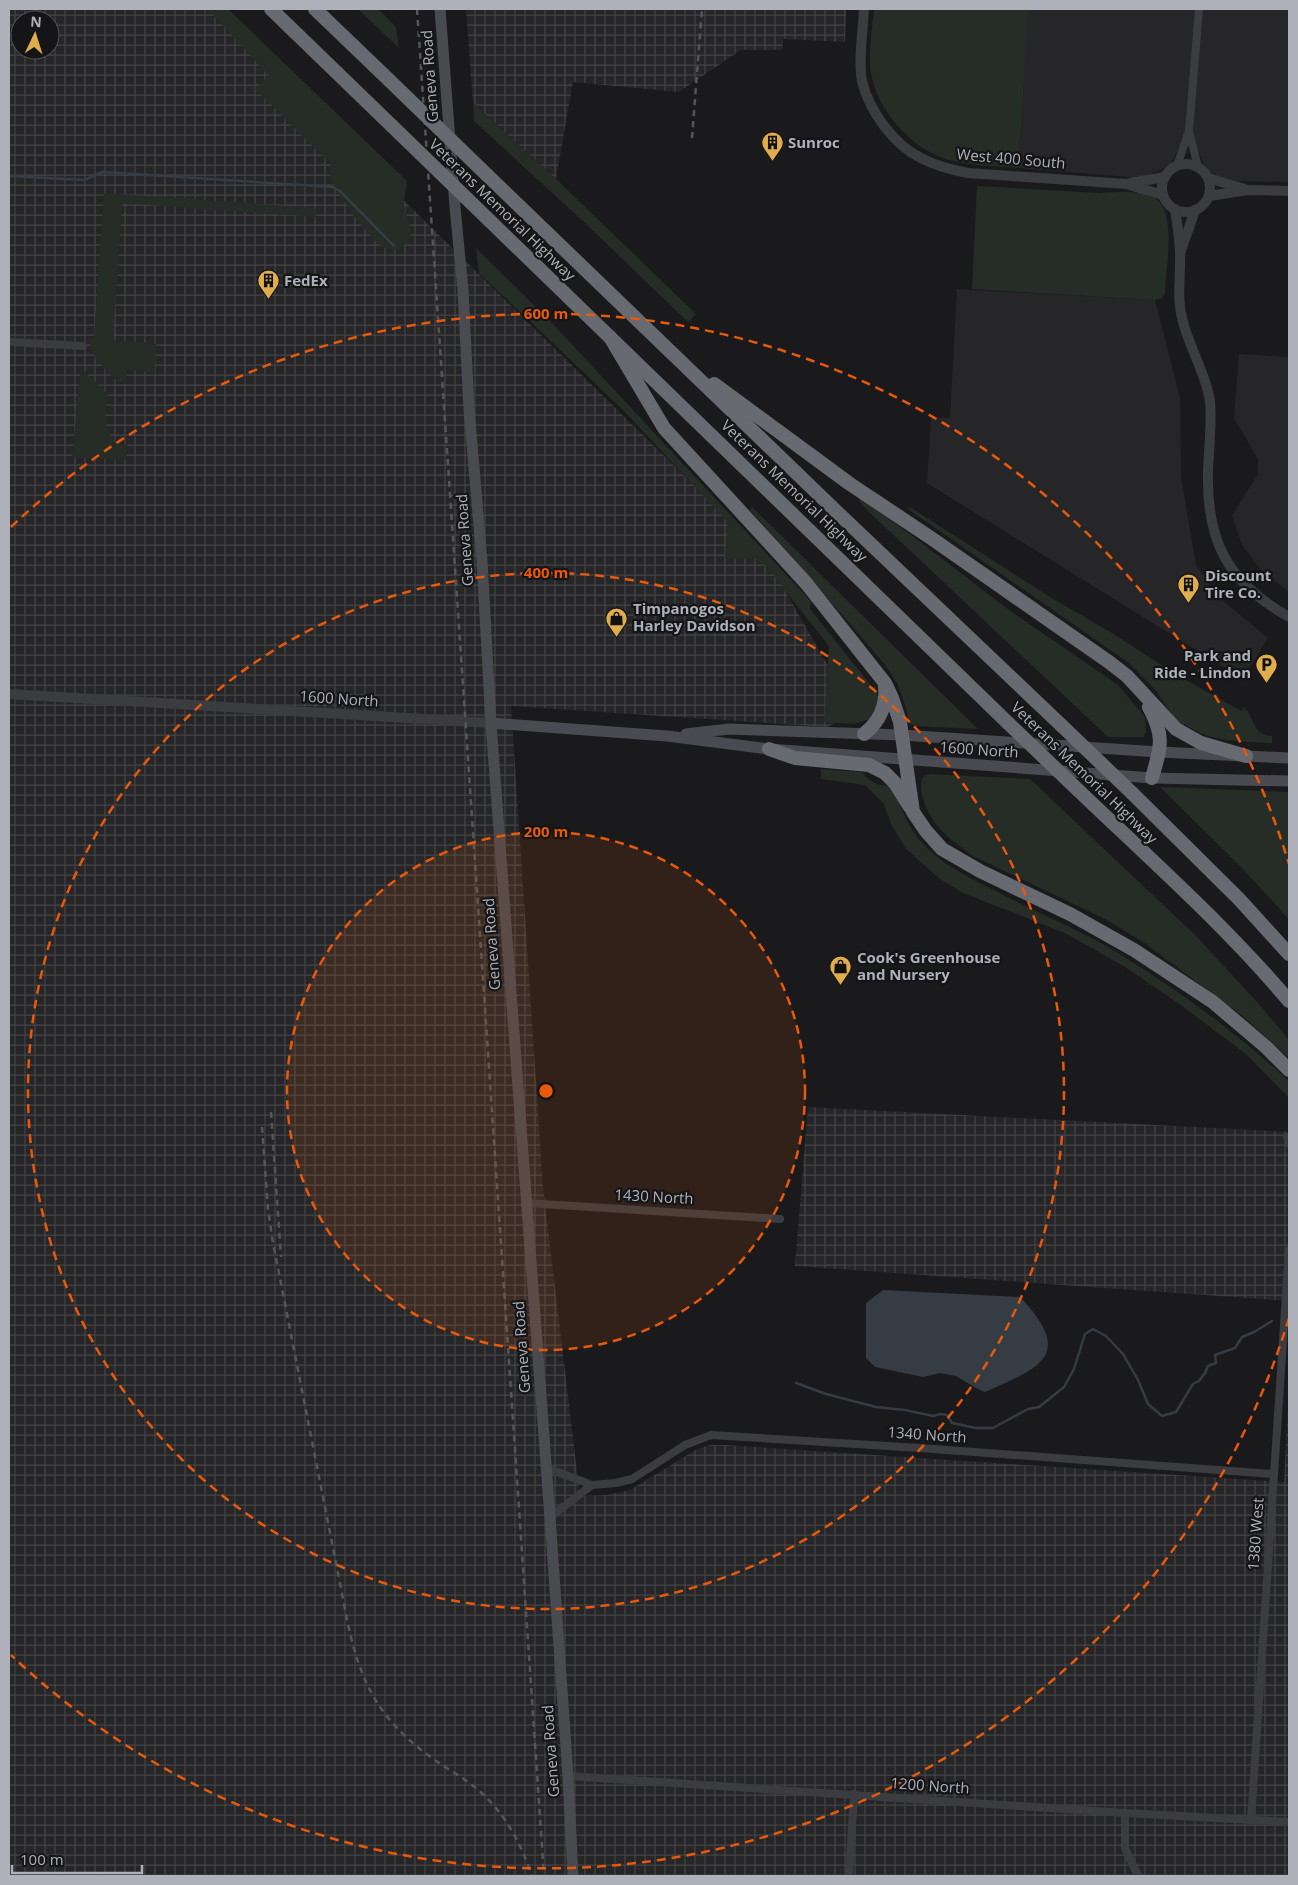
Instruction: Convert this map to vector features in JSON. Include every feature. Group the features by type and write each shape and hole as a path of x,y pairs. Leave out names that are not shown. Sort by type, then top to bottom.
{"highway":[{"name":"Veterans Memorial Highway","path":"271,9 1008,723 1203,909 1289,1001"},
{"name":"Veterans Memorial Highway","path":"315,9 838,514 1132,793 1239,899 1289,954"},
{"path":"610,337 664,428 806,583 884,683 897,710 913,812"},
{"path":"671,352 850,484 1109,662 1127,676 1176,729 1201,743 1246,756"},
{"path":"864,734 876,724 880,716 886,695 884,683"},
{"path":"1141,691 1160,732 1159,752 1152,778"},
{"path":"769,749 795,758 869,765 885,773 895,784 926,831 942,849 980,872 1070,914 1134,950 1213,1002 1289,1070"}],"main road":[{"name":"Geneva Road","path":"440,9 463,290 468,400 482,561 491,723 547,1468 573,1876"},
{"name":"1600 North","path":"491,723 667,736 769,749 1152,778 1289,781"},
{"name":"1600 North","path":"667,736 728,729 902,735 1159,752 1289,758"}],"street":[{"name":"West 400 South","path":"864,9 861,65 862,80 868,98 890,133 920,158 945,168 968,173 1126,184 1163,195"},
{"path":"1177,166 1189,131 1199,9"},
{"path":"1189,131 1198,167"},
{"path":"1190,164 1198,167 1208,178 1209,196 1195,210 1183,211 1175,209 1167,202 1163,195 1162,185 1165,177 1170,170 1177,166 1190,164"},
{"name":"West 400 South","path":"1126,184 1165,177"},
{"path":"1208,178 1248,190"},
{"path":"1209,196 1248,190 1289,191"},
{"path":"1175,209 1180,254 1179,305 1183,323 1201,369 1210,399 1208,495 1213,528 1224,556 1240,579 1261,599 1289,617"},
{"path":"1180,254 1195,210"},
{"path":"9,342 83,346"},
{"name":"1600 North","path":"9,694 491,723"},
{"name":"1430 North","path":"526,1203 780,1218"},
{"name":"1380 West","path":"1251,1820 1289,1250"},
{"name":"1340 North","path":"592,1485 632,1479 685,1445 711,1435 1273,1474"},
{"path":"547,1468 592,1485"},
{"path":"550,1516 592,1485"},
{"name":"1200 North","path":"568,1776 1289,1822"},
{"path":"850,1876 854,1794"},
{"path":"1125,1813 1125,1848 1138,1876"}],"shaded area":[{"path":"9,9 209,9 764,554 854,711 828,727 511,706 543,1187 580,1496 606,1495 630,1490 697,1449 711,1445 1284,1482 1289,1388 1289,1876 9,1876"},
{"path":"208,9 228,9 407,181 404,204 409,223 410,237 401,248 394,250 385,248 362,226 345,203 333,182 330,172 331,164 255,89 269,76"},
{"path":"358,9 378,9 396,27 399,48"},
{"path":"466,9 846,9 845,42 783,39 783,50 741,50 679,92 573,82 556,179 473,103"},
{"path":"874,9 1029,9 1018,168 973,164 946,159 920,146 898,126 880,100 871,73 870,49"},
{"path":"1029,9 1289,9 1289,182 1227,181 1206,170 1197,148 1180,146 1171,165 1141,178 1018,168"},
{"path":"473,103 557,180 696,314 688,322 585,223 474,121"},
{"path":"977,186 1099,193 1131,192 1149,195 1159,201 1165,211 1168,224 1169,239 1165,293 1162,298 1155,300 972,289"},
{"path":"104,193 315,208 316,217 122,203 113,340 156,344 155,373 127,370 126,384 115,380 96,359 92,351 90,338 94,338"},
{"path":"476,248 553,324 811,602 810,609 873,688 875,686 879,701 871,721 869,719 854,724 824,722 829,646 769,568 754,558 725,558 728,522 623,410 479,273"},
{"path":"957,289 1155,300 1180,398 1181,476 1196,565 1221,599 1268,638 1243,679 927,483 931,417 950,418"},
{"path":"1239,354 1289,357 1289,592 1260,569 1242,545 1232,515 1258,474 1258,459 1234,418"},
{"path":"81,368 108,394 106,425 114,442 128,445 126,460 72,457"},
{"path":"861,499 1009,610 1118,685 1145,717 1146,732 1143,737 1108,737 868,511 859,501"},
{"path":"752,507 978,729 915,726 909,723 898,685 886,666 750,510"},
{"path":"910,507 1050,597 1112,633 1177,675 1241,711 1244,707 1260,733 1272,736 1272,743 1215,738 1204,735 1185,724 1183,726 1172,715 1157,692 1129,663 908,509"},
{"path":"821,769 862,772 875,783 892,786 911,828 923,844 941,860 972,879 1099,942 1182,995 1248,1045 1289,1081 1289,1098 1246,1054 1181,1005 1125,967 1065,933 963,893 940,879 906,849 891,824 884,804 865,785 821,779"},
{"path":"930,774 1030,779 1194,934 1258,1003 1289,1040 1289,1058 1244,1017 1143,942 1105,919 975,857 958,845 936,823 925,805 921,783 924,776"},
{"path":"1160,787 1289,792 1289,919 1242,868"},
{"path":"808,1107 1289,1132 1289,1301 795,1266"},
{"path":"883,1290 1020,1297 1036,1316 1045,1332 1048,1346 1044,1356 1036,1366 1023,1375 985,1392 956,1376 940,1373 923,1377 875,1367 866,1358 866,1303"}],"waterway":[{"path":"9,176 84,180 103,172 332,187 340,191 394,246"},
{"path":"796,1383 826,1394 876,1407 905,1410 933,1416 947,1415 952,1423 976,1428 993,1428 1028,1409 1039,1407 1064,1387 1074,1369 1085,1334 1093,1329 1106,1336 1123,1354 1138,1380 1148,1404 1162,1416 1176,1412 1193,1384 1199,1381 1208,1366 1216,1363 1215,1355 1235,1348 1242,1337 1272,1321"}],"railway":[{"path":"417,9 544,1876"},
{"path":"692,138 702,9"},
{"path":"271,1112 281,1257"},
{"path":"262,1127 268,1209 273,1243 356,1656 373,1695 398,1729 412,1743 472,1785 493,1804 516,1838 532,1876"}],"place":[{"name":"Sunroc","path":"772,162"},
{"name":"FedEx","path":"268,300"},
{"name":"Discount Tire Co.","path":"1189,604"},
{"name":"Timpanogos Harley Davidson","path":"617,637"},
{"name":"Park and Ride - Lindon","path":"1267,684"},
{"name":"Cook's Greenhouse and Nursery","path":"841,986"}]}
